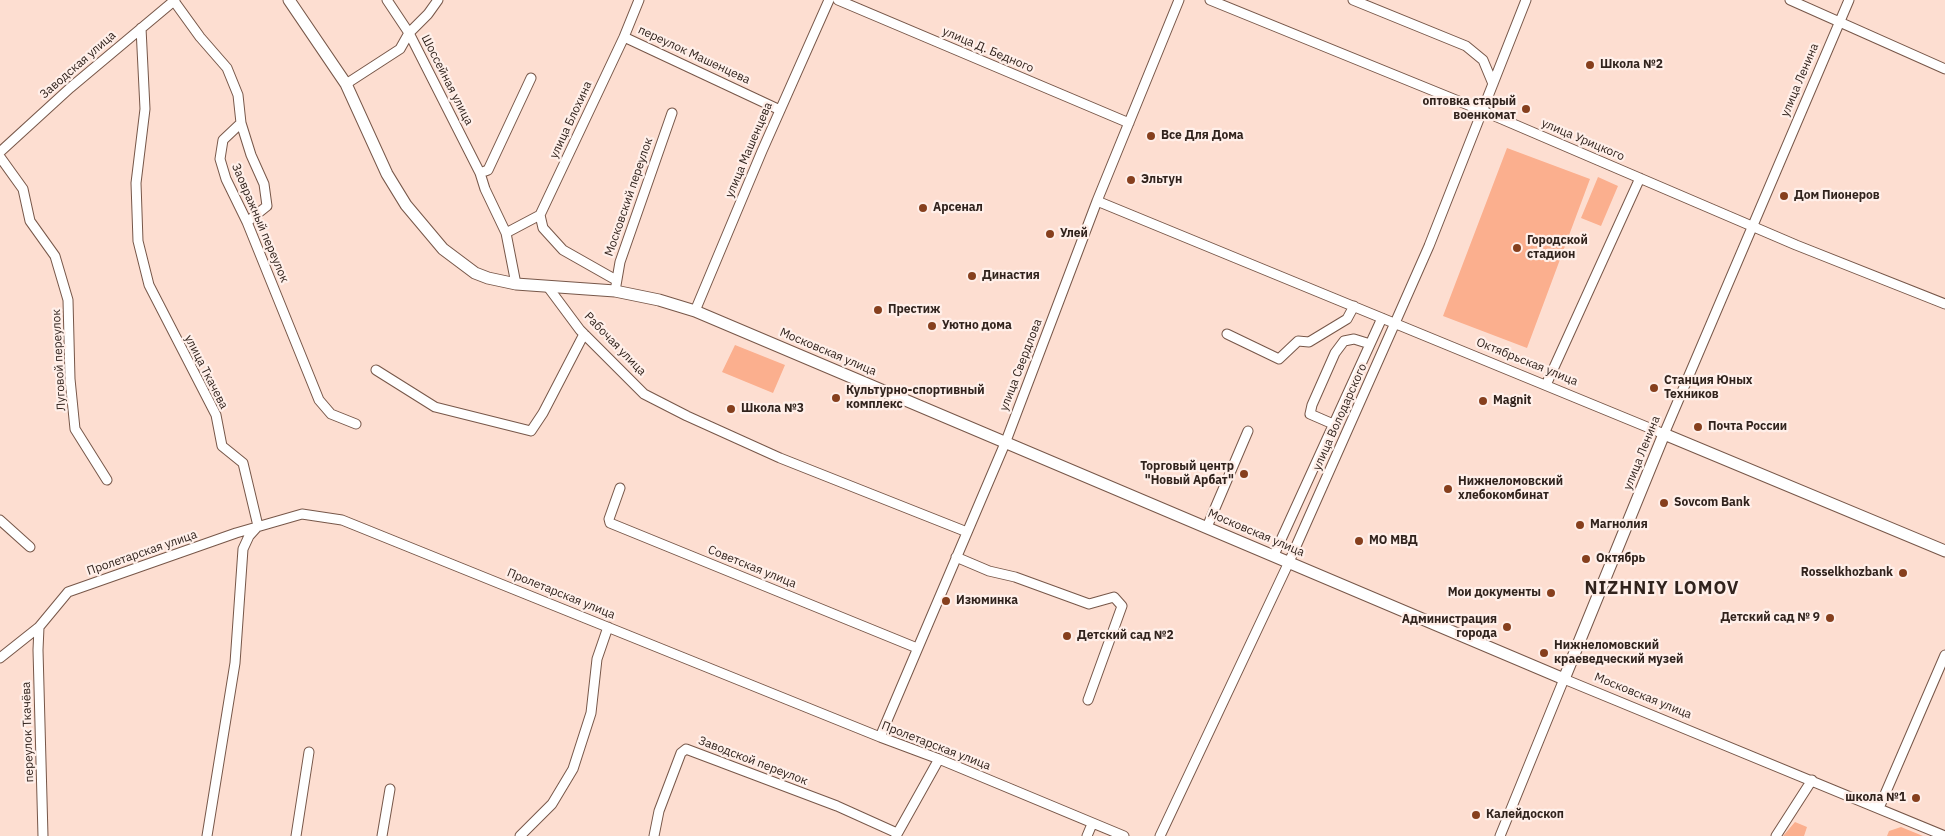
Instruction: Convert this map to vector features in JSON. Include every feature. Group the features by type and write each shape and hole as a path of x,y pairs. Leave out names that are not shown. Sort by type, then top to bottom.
{"main road":[{"path":"289,0 346,84 387,174 406,205 423,227 443,249 475,273 516,284 548,287"},
{"name":"Московская улица","path":"548,287 616,286 695,311 1006,441 1564,679"},
{"name":"Октябрьская улица","path":"1664,434 1945,552"},
{"name":"улица Ленина","path":"1564,679 1664,434"}],"street":[{"name":"Шоссейная улица","path":"387,0 409,33 480,173 485,189 506,233 516,284"},
{"path":"346,84 400,49 409,33 428,14 438,0"},
{"name":"улица Блохина","path":"540,215 639,0"},
{"name":"улица Машенцева","path":"695,311 829,0"},
{"name":"улица Д. Бедного","path":"838,0 1129,123"},
{"name":"улица Свердлова","path":"880,737 1006,441 1097,201 1179,0"},
{"name":"улица Урицкого","path":"1210,0 1753,224 1796,245 1945,304"},
{"path":"1353,0 1466,46 1483,60 1493,84"},
{"name":"улица Володарского","path":"1160,836 1289,562 1429,246 1526,0"},
{"path":"1790,0 1945,69"},
{"name":"улица Ленина","path":"1664,434 1849,0"},
{"path":"174,1 200,37 228,68 238,95 241,123 251,155 264,184 267,206 247,222"},
{"name":"Заводская улица","path":"0,152 70,88 174,1"},
{"name":"улица Ткачева","path":"141,28 145,109 136,183 138,241 149,285 216,415 222,446 243,462 258,526"},
{"name":"переулок Машенцева","path":"624,36 780,110"},
{"path":"480,173 488,170 531,78"},
{"name":"Московский переулок","path":"616,286 620,262 672,113"},
{"name":"Заовражный переулок","path":"241,123 222,140 220,159 226,179 247,222 319,400 331,414 356,424"},
{"name":"Луговой переулок","path":"0,157 24,189 30,221 55,256 68,300 70,379 75,429 107,480"},
{"path":"1546,385 1640,178"},
{"name":"Октябрьская улица","path":"1097,201 1664,434"},
{"path":"506,233 540,215 543,228 563,250 616,286"},
{"name":"Рабочая улица","path":"548,287 584,334 644,394 686,416 780,458 967,532"},
{"path":"1227,334 1279,359 1298,341 1309,342 1347,319 1354,306"},
{"path":"1274,556 1382,318"},
{"path":"376,370 435,407 531,431 552,397 584,334"},
{"path":"1333,424 1310,414 1312,405 1335,353 1344,340 1354,339 1370,344"},
{"path":"1207,527 1248,431"},
{"name":"Советская улица","path":"620,488 609,519 610,523 918,648"},
{"name":"Пролетарская улица","path":"0,658 40,627 68,592 258,526 302,514 342,520 880,737 939,759 1124,836"},
{"path":"0,520 30,547"},
{"path":"206,836 235,663 243,548 258,526"},
{"path":"956,557 989,571 1015,577 1089,604 1114,597 1122,606 1088,700"},
{"name":"переулок Ткачёва","path":"40,627 38,650 43,836"},
{"path":"520,836 552,804 573,769 591,713 597,659 608,627"},
{"path":"1879,808 1945,655"},
{"name":"улица Ленина","path":"1500,836 1564,679"},
{"name":"Московская улица","path":"1564,679 1945,836"},
{"name":"Заводской переулок","path":"654,836 659,811 681,753 686,749 838,806 897,834"},
{"path":"296,836 309,752"},
{"path":"897,834 939,759"},
{"path":"1776,836 1812,780"},
{"path":"382,836 390,789"},
{"path":"1088,836 1092,824"}],"shaded area":[{"name":"Городской стадион","path":"1507,148 1590,179 1527,348 1443,316"},
{"path":"1598,177 1618,186 1601,226 1581,218"},
{"path":"735,345 785,365 773,393 722,372"},
{"path":"1795,822 1807,827 1804,836 1783,836"},
{"path":"1901,827 1923,836 1887,836 1889,831"}],"place":[{"name":"Школа №2","path":"1590,65"},
{"name":"оптовка старый военкомат","path":"1526,109"},
{"name":"Все Для Дома","path":"1151,136"},
{"name":"Эльтун","path":"1131,180"},
{"name":"Дом Пионеров","path":"1784,196"},
{"name":"Арсенал","path":"923,208"},
{"name":"Улей","path":"1050,234"},
{"name":"Городской стадион","path":"1517,248"},
{"name":"Династия","path":"972,276"},
{"name":"Престиж","path":"878,310"},
{"name":"Уютно дома","path":"932,326"},
{"name":"Станция Юных Техников","path":"1654,388"},
{"name":"Культурно-спортивный комплекс","path":"836,398"},
{"name":"Magnit","path":"1483,401"},
{"name":"Школа №3","path":"731,409"},
{"name":"Почта России","path":"1698,427"},
{"name":"Торговый центр \"Новый Арбат\"","path":"1244,474"},
{"name":"Нижнеломовский хлебокомбинат","path":"1448,489"},
{"name":"Sovcom Bank","path":"1664,503"},
{"name":"Магнолия","path":"1580,525"},
{"name":"МО МВД","path":"1359,541"},
{"name":"Октябрь","path":"1586,559"},
{"name":"Rosselkhozbank","path":"1903,573"},
{"name":"Мои документы","path":"1551,593"},
{"name":"Изюминка","path":"946,601"},
{"name":"Детский сад № 9","path":"1830,618"},
{"name":"Администрация города","path":"1507,627"},
{"name":"Детский сад №2","path":"1067,636"},
{"name":"Нижнеломовский краеведческий музей","path":"1544,653"},
{"name":"школа №1","path":"1916,798"},
{"name":"Калейдоскоп","path":"1476,815"}],"district":[{"name":"NIZHNIY LOMOV","path":"1662,589"}]}
